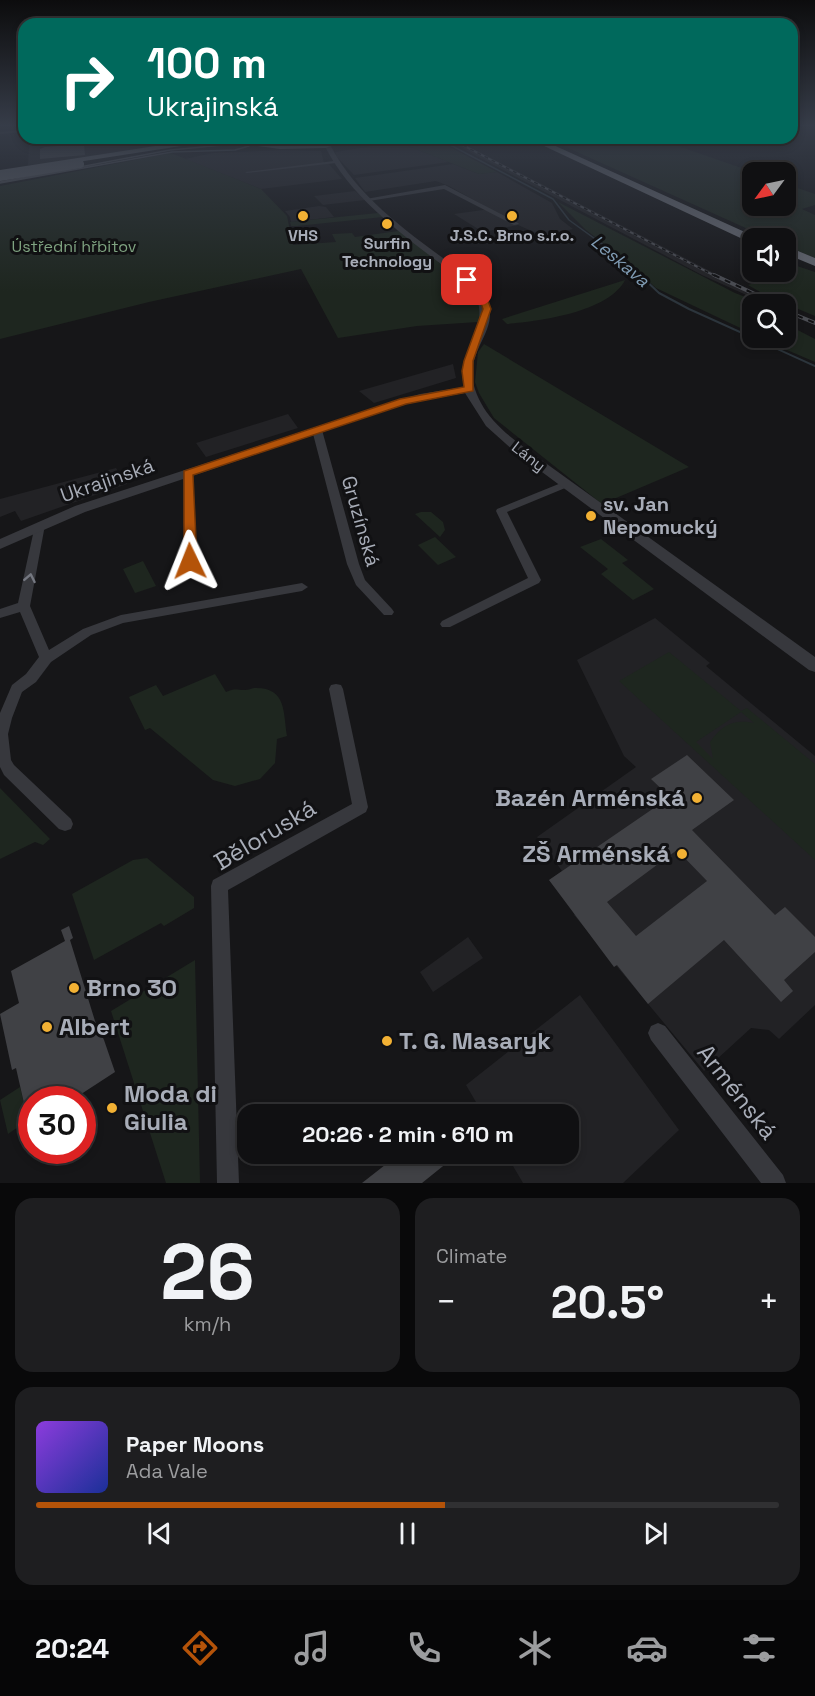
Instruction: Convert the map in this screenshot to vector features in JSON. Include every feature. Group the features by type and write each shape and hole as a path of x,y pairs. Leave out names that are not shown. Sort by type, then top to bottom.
{"highway":[{"path":"627,180 742,235"},
{"path":"631,180 742,230"},
{"path":"796,254 815,262"},
{"path":"796,259 815,267"}],"street":[{"name":"Lány","path":"350,180 369,199 467,280 484,299 487,309 485,319 468,361 467,371 469,389 478,407 494,428 566,484 815,666"},
{"path":"369,199 445,187 516,224"},
{"name":"Ukrajinská","path":"0,544 80,509 317,430 403,402 469,389"},
{"name":"Gruzínská","path":"317,430 353,564 360,582 388,612"},
{"path":"188,473 190,561"},
{"path":"446,624 535,580 501,511 566,484"},
{"path":"40,525 24,606 46,658"},
{"path":"65,824 9,770 1,747 5,718 17,689 31,678 46,658 87,632 121,619 302,587"},
{"path":"0,614 24,606"},
{"name":"Běloruská","path":"228,1183 219,886 360,807 336,689"},
{"name":"Arménská","path":"658,1033 775,1183"}],"shaded area":[{"path":"239,180 332,180 261,189"},
{"path":"357,180 512,180 552,203 560,219 573,229 543,236 518,225 483,232 454,214 490,209 436,181 365,192"},
{"path":"523,180 534,180 712,272 760,294 744,294 702,275"},
{"path":"355,191 365,200 323,205 314,196"},
{"path":"326,207 334,217 291,222 285,211"},
{"path":"453,364 456,378 374,403 359,391"},
{"path":"288,414 298,428 206,457 196,443"},
{"path":"116,468 127,484 21,521 15,511 0,517 0,499"},
{"name":"ZŠ Arménská","path":"655,618 710,663 706,666 815,756 815,1005 779,1039 769,1030 751,1028 704,1071 574,915 576,913 549,880 562,871 537,837 636,767 624,756 577,660"},
{"path":"468,937 483,958 433,992 420,972"},
{"path":"580,995 679,1130 623,1183 523,1183 512,1164 579,1164 579,1104 477,1104 466,1085"}],"green space":[{"name":"Ústřední hřbitov","path":"30,180 239,180 261,189 287,216 293,245 336,242 332,234 352,233 355,237 398,231 395,228 399,227 466,286 482,310 478,322 417,326 338,338 301,269 149,302 0,339 0,186"},
{"path":"640,180 742,180 742,216 796,216 796,187 815,194 815,205 802,209 815,215 815,258 796,250 796,228 746,228"},
{"path":"558,202 742,296 742,329 656,288 628,262 586,230"},
{"path":"378,213 383,217 297,226 291,226 290,222"},
{"path":"796,266 815,272 815,316 796,308 796,294 764,294 748,285 757,282 796,282"},
{"path":"625,280 617,291 604,300 572,313 507,324 502,319"},
{"path":"796,329 815,339 815,362 782,348 796,348"},
{"path":"484,344 689,467 602,504 494,418 475,382 478,352"},
{"path":"431,512 443,522 445,530 440,537 415,514"},
{"path":"435,537 456,557 438,565 418,545"},
{"path":"601,539 628,560 622,563 654,589 633,600 601,574 608,569 580,547"},
{"path":"143,561 156,586 135,593 123,569"},
{"path":"669,652 741,711 747,708 815,764 815,860 619,681","holes":["741,712 754,723 734,723 719,731 710,742 713,759 696,742"]},
{"path":"215,674 226,692 254,688 273,692 278,696 284,710 287,736 277,739 275,763 260,779 235,786 213,780 150,728 145,730 129,697 156,685 163,696"},
{"path":"0,788 50,839 43,845 35,842 0,859"},
{"path":"147,858 194,897 194,908 164,926 161,923 94,960 72,894 133,860"},
{"path":"195,960 200,1183 166,1183 111,1011"},
{"path":"18,1088 18,1127 8,1134 0,1100"}],"building":[{"path":"687,755 734,800 692,830 775,915 785,907 815,937 815,952 784,980 793,991 781,1002 724,940 648,1004 617,965 614,967 549,880 670,797 651,779","holes":["677,850 707,881 636,936 607,902"]},
{"path":"69,926 73,938 70,940 95,1021 115,1072 94,1086 20,1086 16,1068 12,1070 0,1014 19,1003 11,971 65,941 61,930"},
{"path":"386,1164 446,1164 422,1183 362,1183"}],"waterway":[{"name":"Leskava","path":"517,180 553,199 569,220 620,257 641,277"},
{"name":"Leskava","path":"640,275 659,293 689,309 815,366"}],"tram line":[{"path":"0,182 10,180"},
{"path":"0,183 15,180"}],"railway":[{"path":"530,180 717,277"},
{"path":"714,275 755,294"},
{"path":"796,315 815,323"}],"place":[{"name":"VHS","path":"303,216"},
{"name":"J.S.C. Brno s.r.o.","path":"512,216"},
{"name":"Surfin Technology","path":"387,224"},
{"name":"sv. Jan Nepomucký","path":"591,516"},
{"name":"Bazén Arménská","path":"697,798"},
{"name":"ZŠ Arménská","path":"682,854"},
{"name":"Brno 30","path":"74,988"},
{"name":"Albert","path":"47,1027"},
{"name":"T. G. Masaryk","path":"387,1041"},
{"name":"Moda di Giulia","path":"112,1108"}],"route":[{"path":"190,561 188,473 403,402 469,389 468,361 487,309 483,297 467,280"}]}
